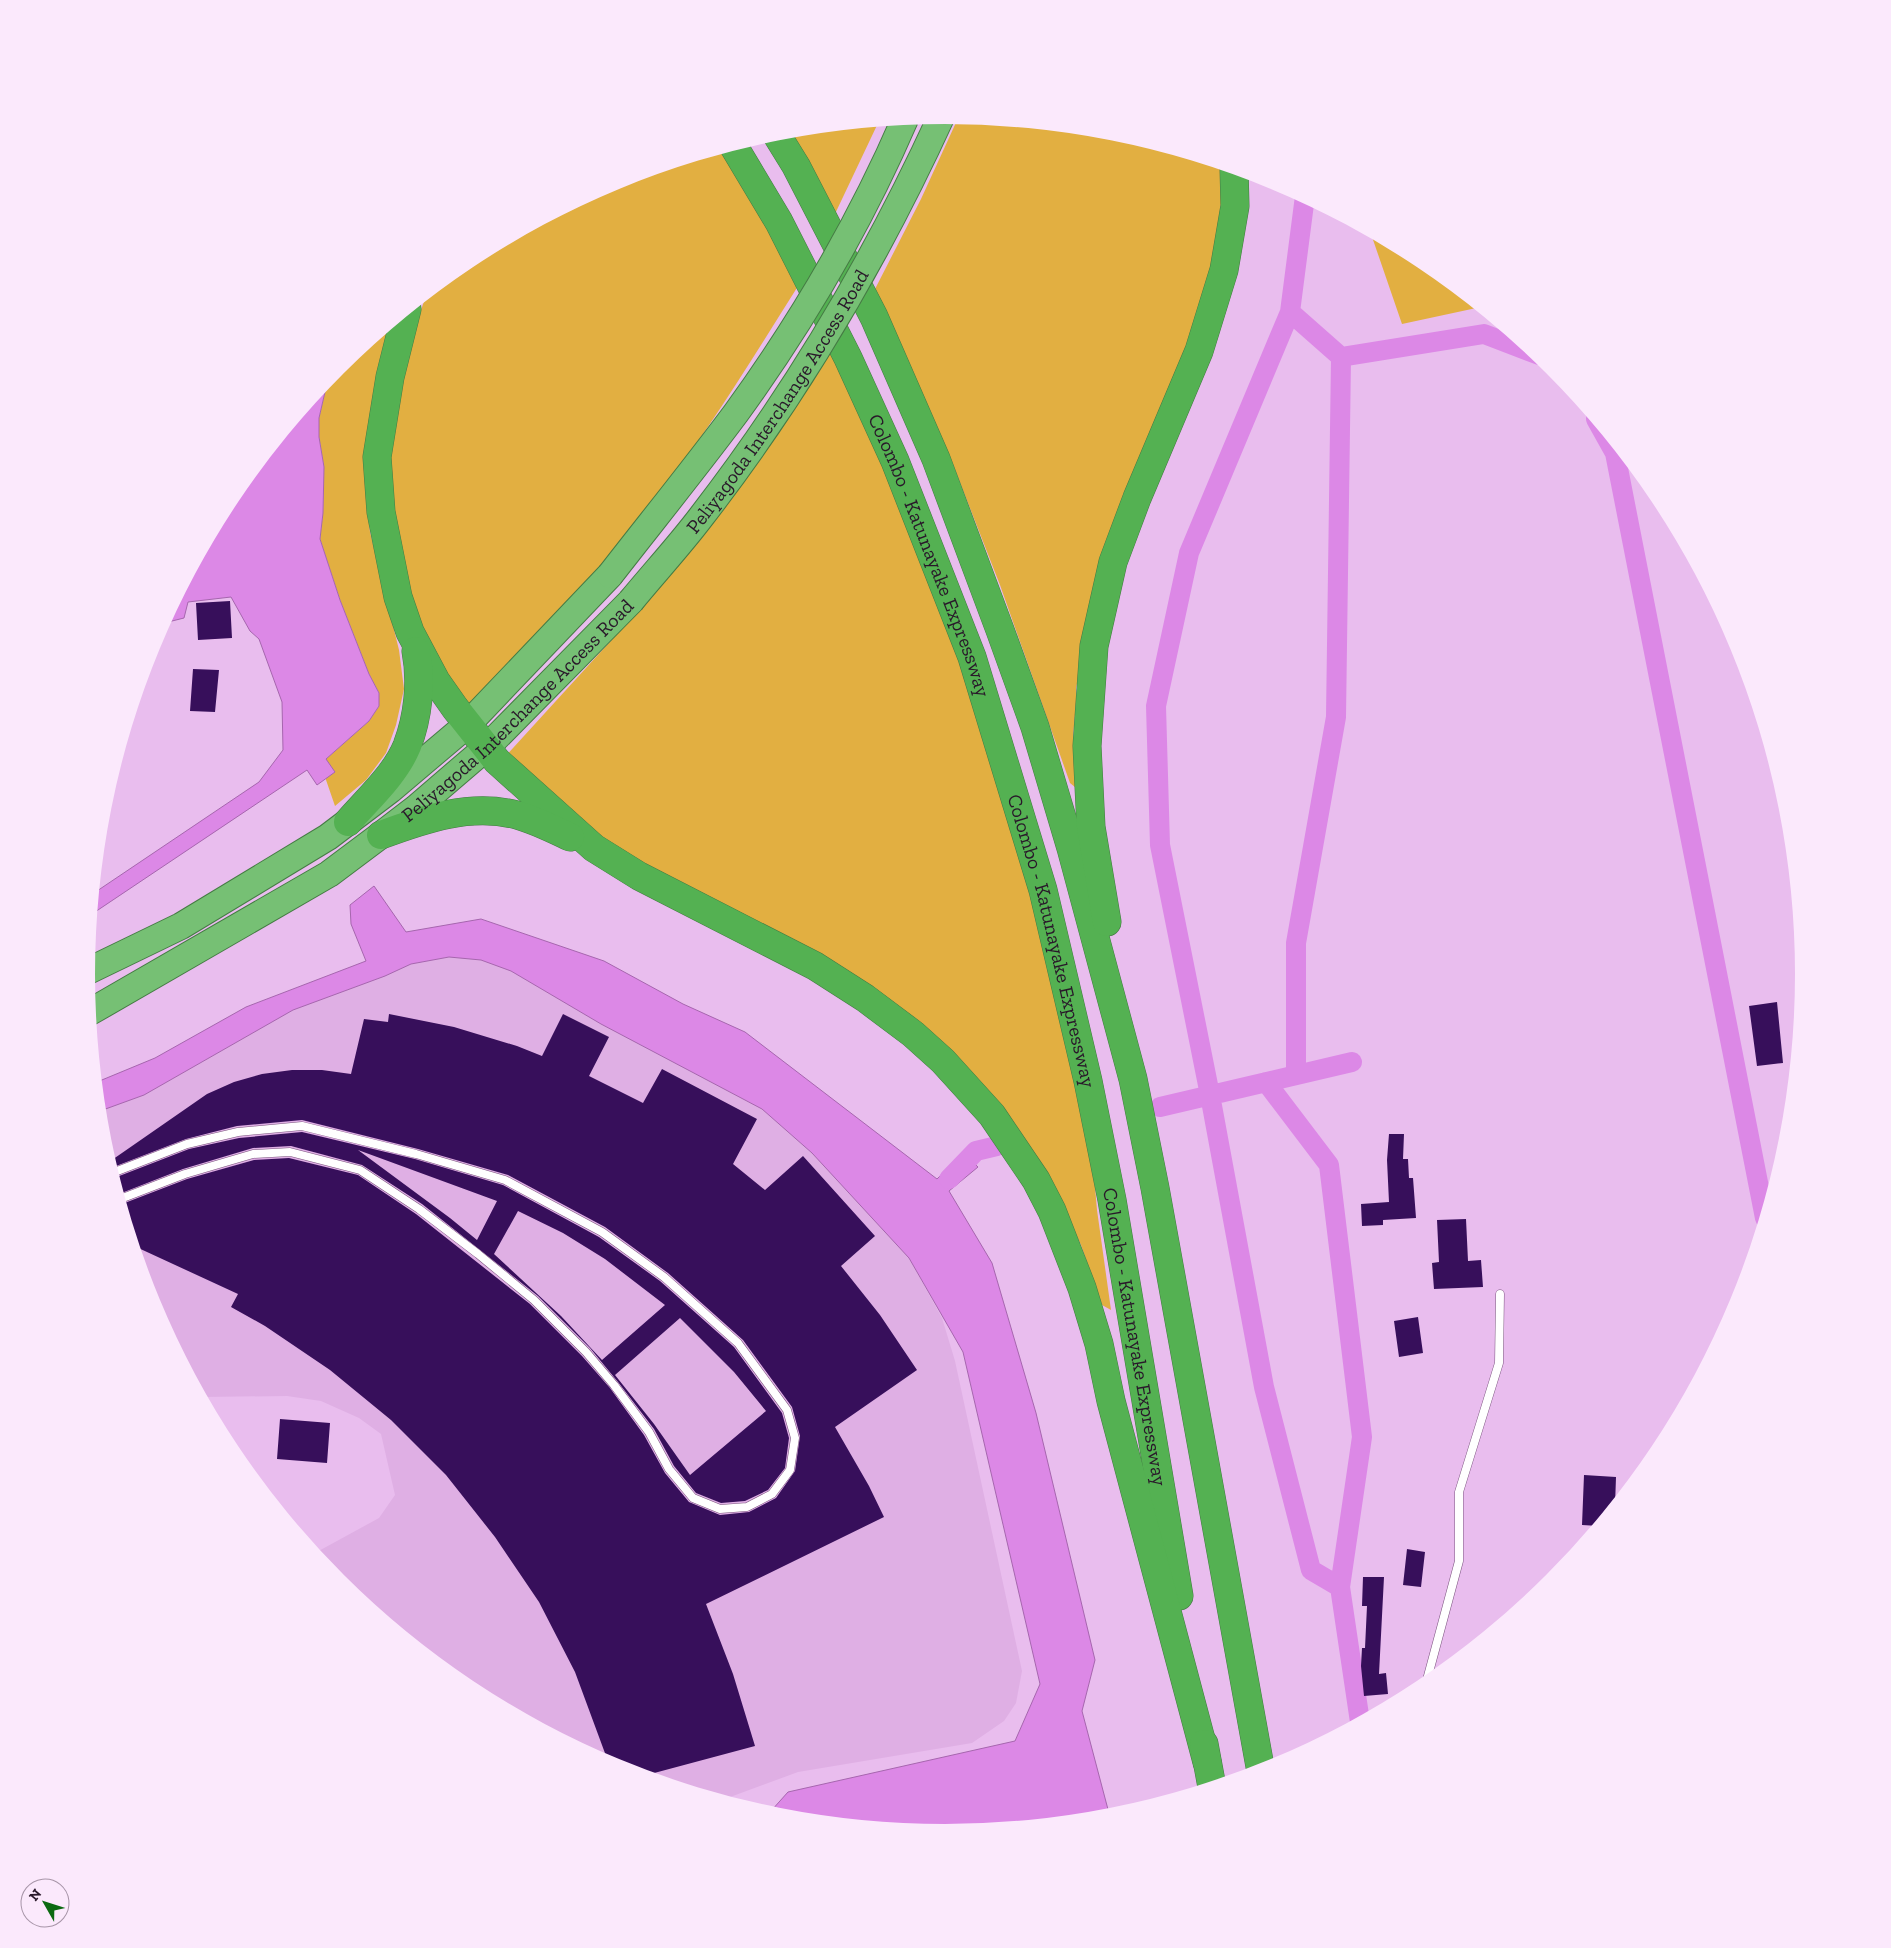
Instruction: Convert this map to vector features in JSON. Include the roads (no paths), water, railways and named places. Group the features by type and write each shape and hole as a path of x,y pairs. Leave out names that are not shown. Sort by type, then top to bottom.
{"highway":[{"name":"Peliyagoda Interchange Access Road","path":"96,1008 320,880 381,835 416,808 487,747 630,601 701,517 777,411 843,307 888,226 938,123"},
{"name":"Peliyagoda Interchange Access Road","path":"95,968 181,926 328,837 390,790 468,724 610,575 736,412 791,332 830,270 867,200 902,125"},
{"name":"Colombo - Katunayake Expressway","path":"780,140 796,166 874,317 936,459 1034,727 1071,848 1133,1079 1155,1188 1260,1764"},
{"name":"Colombo - Katunayake Expressway","path":"736,150 779,222 827,314 895,461 972,657 1043,890 1086,1074 1112,1200 1210,1774"},
{"path":"1133,1079 1091,827 1087,746 1094,646 1113,562 1136,498 1199,351 1224,270 1235,206 1234,175"},
{"path":"348,822 394,767 406,747 417,706 420,683 416,652 398,597 381,512 377,457 390,377 405,319"},
{"path":"410,632 436,681 497,761 594,848"},
{"path":"381,835 415,822 444,814 499,812 517,815 534,821 594,848 639,876 815,966 866,998 913,1034 943,1061 992,1115 1031,1173 1052,1211 1082,1288 1099,1344 1111,1402 1210,1774"}],"lane":[{"path":"119,1171 187,1144 238,1132 302,1126 416,1154 505,1180 602,1232 664,1277 738,1343 787,1410 794,1438 790,1470 772,1494 746,1507 720,1509 693,1498 669,1469 649,1432 614,1385 586,1352 534,1300 420,1210 360,1170 290,1152 253,1154 185,1174 125,1197"},
{"path":"1429,1673 1459,1561 1459,1492 1499,1363 1500,1294"}],"waterway":[{"path":"1304,203 1290,312 1341,357 1484,334 1520,348"},
{"path":"1290,312 1189,553 1156,706 1160,845 1210,1095 1264,1387 1311,1570 1340,1587"},
{"path":"1296,1075 1296,943 1336,717 1341,357"},
{"path":"1609,443 1615,453 1763,1207"},
{"path":"1160,1107 1352,1062"},
{"path":"1266,1082 1329,1165 1362,1437 1340,1587 1359,1717"},
{"path":"949,1179 976,1151 997,1146"}]}
